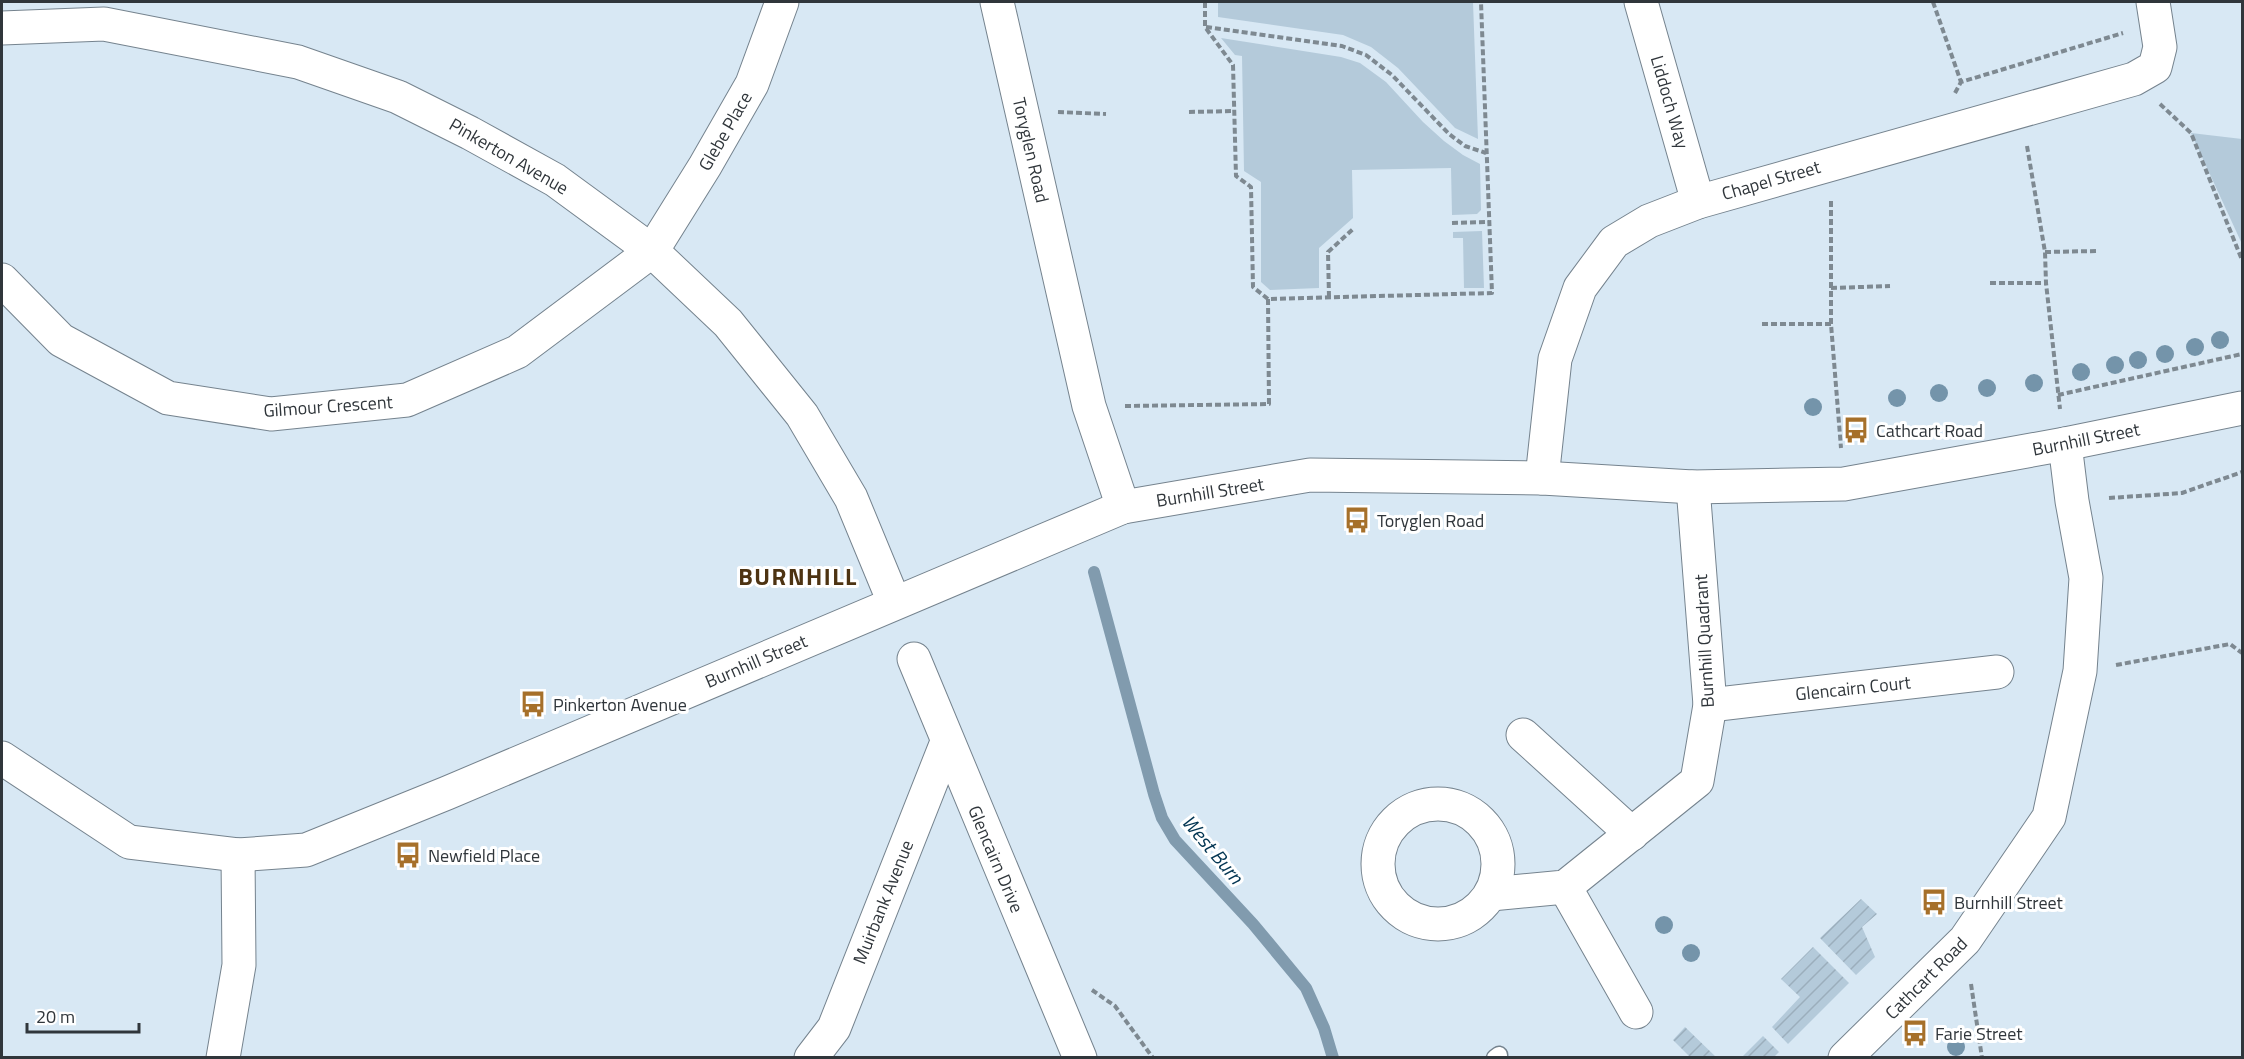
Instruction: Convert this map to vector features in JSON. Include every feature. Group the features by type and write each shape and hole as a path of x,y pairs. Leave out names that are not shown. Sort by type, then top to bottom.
{"street":[{"name":"Glebe Place","path":"652,251 705,166 752,84 782,2"},
{"name":"Toryglen Road","path":"997,2 1089,406 1123,507"},
{"name":"Liddoch Way","path":"1641,2 1698,202"},
{"name":"Chapel Street","path":"1542,478 1555,359 1580,288 1614,242 1649,221 1698,202 2134,79 2155,67 2160,47 2153,2"},
{"name":"Pinkerton Avenue","path":"2,28 104,24 298,62 398,97 470,133 555,180 652,251 728,323 802,415 851,498 894,602"},
{"name":"Gilmour Crescent","path":"2,280 61,340 168,398 271,414 407,400 517,352 652,251"},
{"name":"Burnhill Street","path":"2,758 129,842 238,855 306,850 447,793 1123,507 1310,476 1542,478 1694,487 1844,484 2065,444 2242,408"},
{"name":"Cathcart Road","path":"1845,1058 1965,940 2049,817 2080,671 2086,578 2072,501 2065,444"},
{"name":"Burnhill Quadrant","path":"1565,887 1697,781 1710,705 1694,487"},
{"name":"Glencairn Drive","path":"914,659 1080,1058"},
{"name":"Glencairn Court","path":"1710,705 1997,672"},
{"path":"1523,735 1632,834"},
{"name":"Muirbank Avenue","path":"811,1058 834,1028 947,742"},
{"path":"223,1058 239,965 238,855"},
{"path":"1491,894 1565,887 1635,1012"}],"path":[{"path":"1205,2 1205,27 1233,65 1236,177 1251,187 1253,287 1268,299 1492,293 1481,2"},
{"path":"1933,2 1961,82"},
{"path":"1205,27 1342,46 1366,55 1392,75 1449,134 1466,146 1486,153"},
{"path":"2134,79 2191,133 2242,260"},
{"path":"1022,110 1106,114"},
{"path":"1189,112 1234,111"},
{"path":"2021,112 2044,252 2065,444"},
{"path":"1831,163 1831,324 1844,484"},
{"path":"1452,223 1489,222"},
{"path":"1329,297 1328,252 1353,229"},
{"path":"2044,252 2097,251"},
{"path":"1990,283 2046,283"},
{"path":"1831,288 1890,286"},
{"path":"1089,406 1269,405 1268,299"},
{"path":"1762,324 1831,324"},
{"path":"2058,395 2242,354"},
{"path":"2072,501 2182,493 2242,472"},
{"path":"2080,671 2230,644 2242,653"},
{"path":"1965,940 1982,1058"},
{"path":"1047,979 1082,984 1116,1006 1153,1058"}],"shaded area":[{"path":"1218,2 1473,2 1478,139 1455,128 1398,68 1371,47 1343,35 1218,17"},
{"path":"1221,38 1341,57 1360,63 1386,82 1444,141 1480,164 1481,210 1477,214 1452,215 1451,168 1352,170 1353,218 1319,248 1319,288 1270,290 1261,282 1261,182 1244,171 1242,56 1235,55"},
{"path":"2191,133 2242,139 2242,244"},
{"path":"1482,231 1484,288 1464,288 1463,238 1453,238 1453,232"},
{"path":"1861,899 1877,914 1862,927 1875,957 1856,975 1820,938"},
{"path":"1813,947 1849,983 1788,1044 1772,1027 1800,997 1781,979"},
{"path":"1685,1027 1716,1057 1690,1057 1673,1040"},
{"path":"1763,1036 1779,1052 1774,1057 1742,1057"}],"waterway":[{"name":"West Burn","path":"1094,572 1162,818 1175,840 1253,924 1306,988 1324,1028 1333,1058"}],"place":[{"name":"Cathcart Road","path":"1856,430"},
{"name":"Toryglen Road","path":"1357,520"},
{"name":"Pinkerton Avenue","path":"533,704"},
{"name":"Newfield Place","path":"408,855"},
{"name":"Burnhill Street","path":"1934,902"},
{"name":"Farie Street","path":"1915,1033"}],"district":[{"name":"BURNHILL","path":"798,576"}]}
